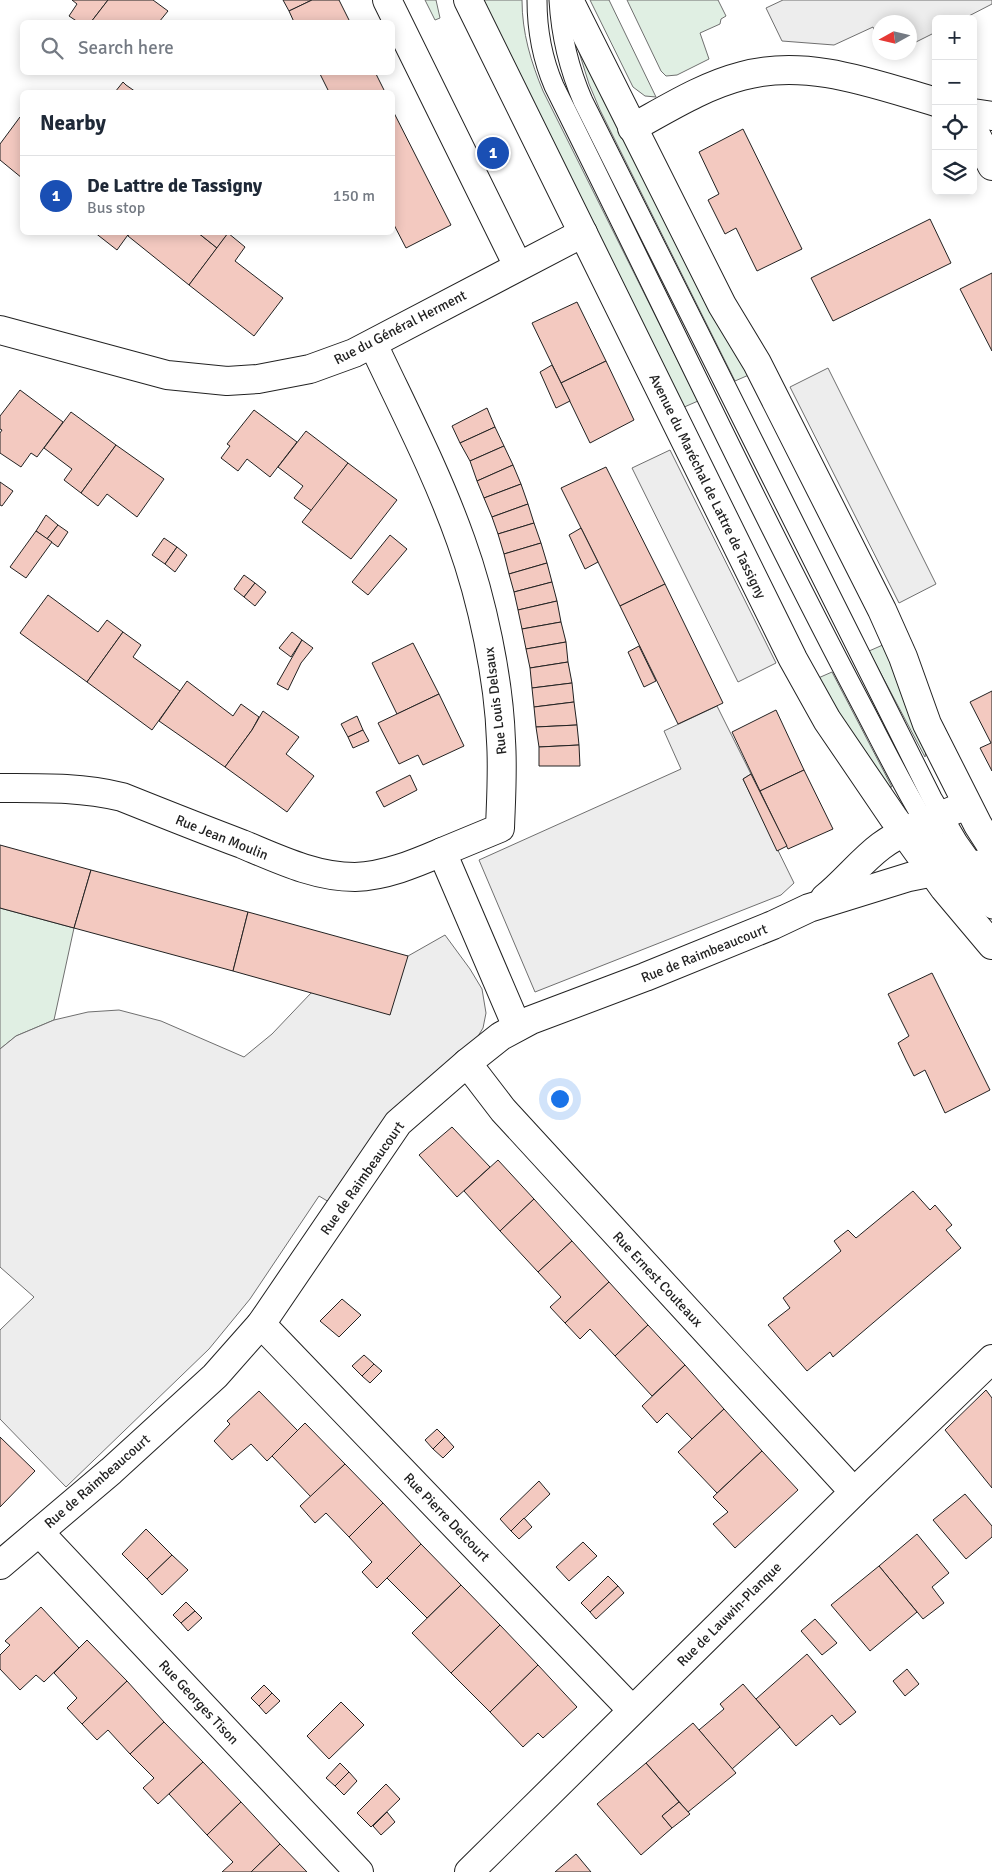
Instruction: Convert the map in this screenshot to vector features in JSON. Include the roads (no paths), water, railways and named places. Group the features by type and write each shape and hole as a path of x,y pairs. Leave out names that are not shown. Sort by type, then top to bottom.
{"street":[{"path":"387,0 518,266"},
{"name":"Avenue du Maréchal de Lattre de Tassigny","path":"468,0 796,665 827,720 923,823 969,863"},
{"name":"Avenue du Maréchal de Lattre de Tassigny","path":"569,0 722,305 757,363 877,601 903,657 927,724 968,805 969,863 956,903 992,944"},
{"path":"632,128 671,106 718,84 744,75 769,71 798,71 840,75 932,101"},
{"path":"977,114 992,116"},
{"path":"977,137 992,166"},
{"name":"Rue du Général Herment","path":"0,330 167,375 227,381 258,379 310,369 354,353 583,233"},
{"name":"Rue Louis Delsaux","path":"372,344 429,462 462,542 486,632 494,680 501,740 500,828 442,852"},
{"name":"Rue Jean Moulin","path":"0,788 75,788 100,791 122,797 298,866 330,875 355,877 384,873 442,852"},
{"name":"Rue de Raimbeaucourt","path":"809,908 835,890 870,855 923,823 968,805"},
{"path":"442,852 517,1027"},
{"name":"Rue de Raimbeaucourt","path":"0,1565 111,1471 215,1376 261,1324 398,1123 501,1036 517,1027 744,937 809,908 890,882 969,863"},
{"name":"Rue Ernest Couteaux","path":"467,1063 502,1110 854,1492"},
{"name":"Rue Pierre Delcourt","path":"261,1324 632,1710"},
{"name":"Rue de Lauwin-Planque","path":"469,1872 854,1492 992,1359"},
{"name":"Rue Georges Tison","path":"39,1532 359,1872"}],"lane":[{"path":"537,0 540,45 554,86 838,660 923,823 969,863 992,890"},
{"path":"559,0 561,24 569,64 583,101 781,499 923,823"},
{"path":"969,863 973,894 992,909"}],"place":[{"name":"De Lattre de Tassigny","path":"493,153"}]}
